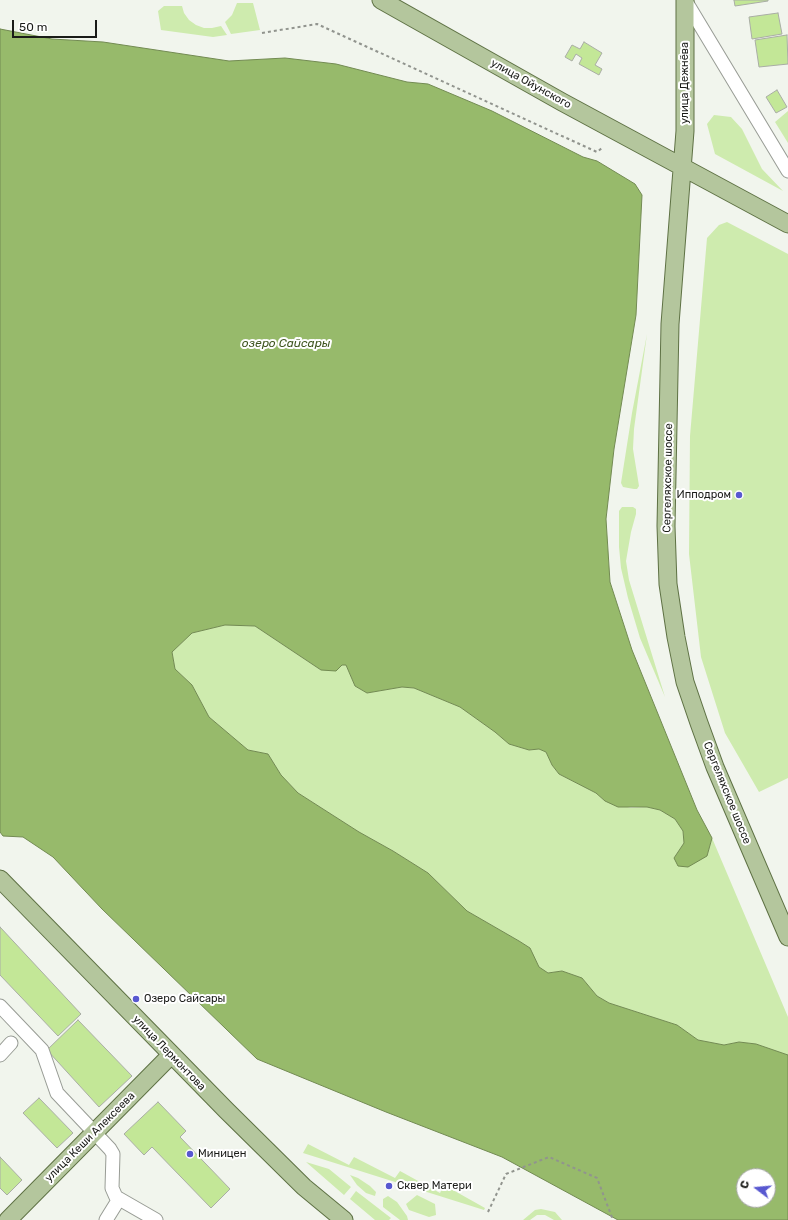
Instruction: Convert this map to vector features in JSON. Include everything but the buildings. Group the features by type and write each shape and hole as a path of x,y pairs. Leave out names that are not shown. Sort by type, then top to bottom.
{"main road":[{"name":"улица Ойунского","path":"381,0 556,98 788,224"},
{"name":"улица Дежнёва","path":"682,167 685,131 685,0"},
{"name":"Сергеляхское шоссе","path":"682,167 670,324 666,526 668,584 676,637 686,682 699,723 715,767 788,937"},
{"name":"улица Лермонтова","path":"0,879 171,1055 284,1168 304,1187 344,1220"},
{"name":"улица Кеши Алексеева","path":"8,1220 171,1055"}],"lane":[{"path":"685,0 788,171"},
{"path":"0,1006 42,1050 57,1093 95,1132 113,1154 113,1192 119,1199 156,1220"},
{"path":"0,1055 11,1043"},
{"path":"106,1220 119,1199"}],"path":[{"path":"262,33 317,24 597,152 602,148"},
{"path":"488,1212 506,1174 549,1156 597,1178 613,1220"}],"shaded area":[{"path":"237,3 253,3 260,30 231,34 225,22 232,15"},
{"path":"164,6 182,6 184,13 189,20 196,25 204,28 221,26 227,35 213,37 161,30 158,11"},
{"path":"788,111 788,143 775,122"},
{"path":"714,115 731,117 742,129 762,169 783,191 715,154 707,124"},
{"name":"Ипподром","path":"727,222 788,254 788,778 759,792 725,733 701,657 689,554 690,436 707,238 719,225"},
{"path":"647,334 634,429 633,449 639,486 637,489 634,489 623,487 621,483"},
{"path":"622,507 633,507 636,509 626,561 629,580 665,697 640,638 621,568 619,547 619,511"},
{"path":"225,625 255,626 321,670 346,665 355,686 367,693 402,687 414,688 460,707 509,744 529,750 539,749 546,752 552,765 559,774 596,793 605,801 631,808 647,807 660,810 675,819 683,831 684,843 674,858 707,856 712,838 788,1017 788,1055 756,1044 739,1042 724,1045 698,1040 677,1025 609,1003 597,996 582,978 562,971 548,973 538,967 530,948 467,911 428,873 359,832 298,793 281,775 268,754 248,750 209,717 192,685 175,669 172,652 192,633"},
{"path":"308,1144 349,1165 354,1157 395,1178 400,1171 440,1193 444,1185 485,1208 484,1210 303,1153"},
{"path":"306,1162 329,1169 351,1187 344,1195"},
{"path":"350,1175 358,1178 370,1186 376,1192 375,1196 366,1193 357,1185"},
{"path":"356,1191 391,1218 389,1220 375,1220 350,1199"},
{"path":"417,1195 435,1204 436,1215 429,1217 409,1210 406,1204"},
{"path":"388,1196 397,1202 407,1216 408,1220 400,1220 383,1207 383,1199"},
{"path":"541,1209 555,1212 562,1220 554,1220 545,1215 537,1215 530,1220 523,1220 535,1210"}],"water":[{"name":"озеро Сайсары","path":"0,29 52,39 103,42 229,61 285,58 336,64 407,82 428,84 492,111 583,157 597,161 635,184 642,195 636,315 614,449 606,519 610,582 632,650 697,810 712,838 707,856 688,867 678,866 674,858 684,843 683,831 675,819 660,810 647,807 618,807 605,801 596,793 559,774 552,765 546,752 539,749 529,750 509,744 460,707 414,688 402,687 367,693 355,686 346,665 342,665 336,671 321,670 255,626 225,625 192,633 172,652 175,669 192,685 209,717 248,750 268,754 281,775 298,793 359,832 428,873 467,911 530,948 539,967 548,973 562,971 582,978 597,996 609,1003 677,1025 698,1040 724,1045 739,1042 756,1044 788,1055 788,1220 618,1220 502,1157 386,1112 257,1059 102,909 53,857 23,837 3,836 0,832"}],"place":[{"name":"Ипподром","path":"739,495"},
{"name":"Озеро Сайсары","path":"136,999"},
{"name":"Миницен","path":"190,1154"},
{"name":"Сквер Матери","path":"389,1186"}]}
